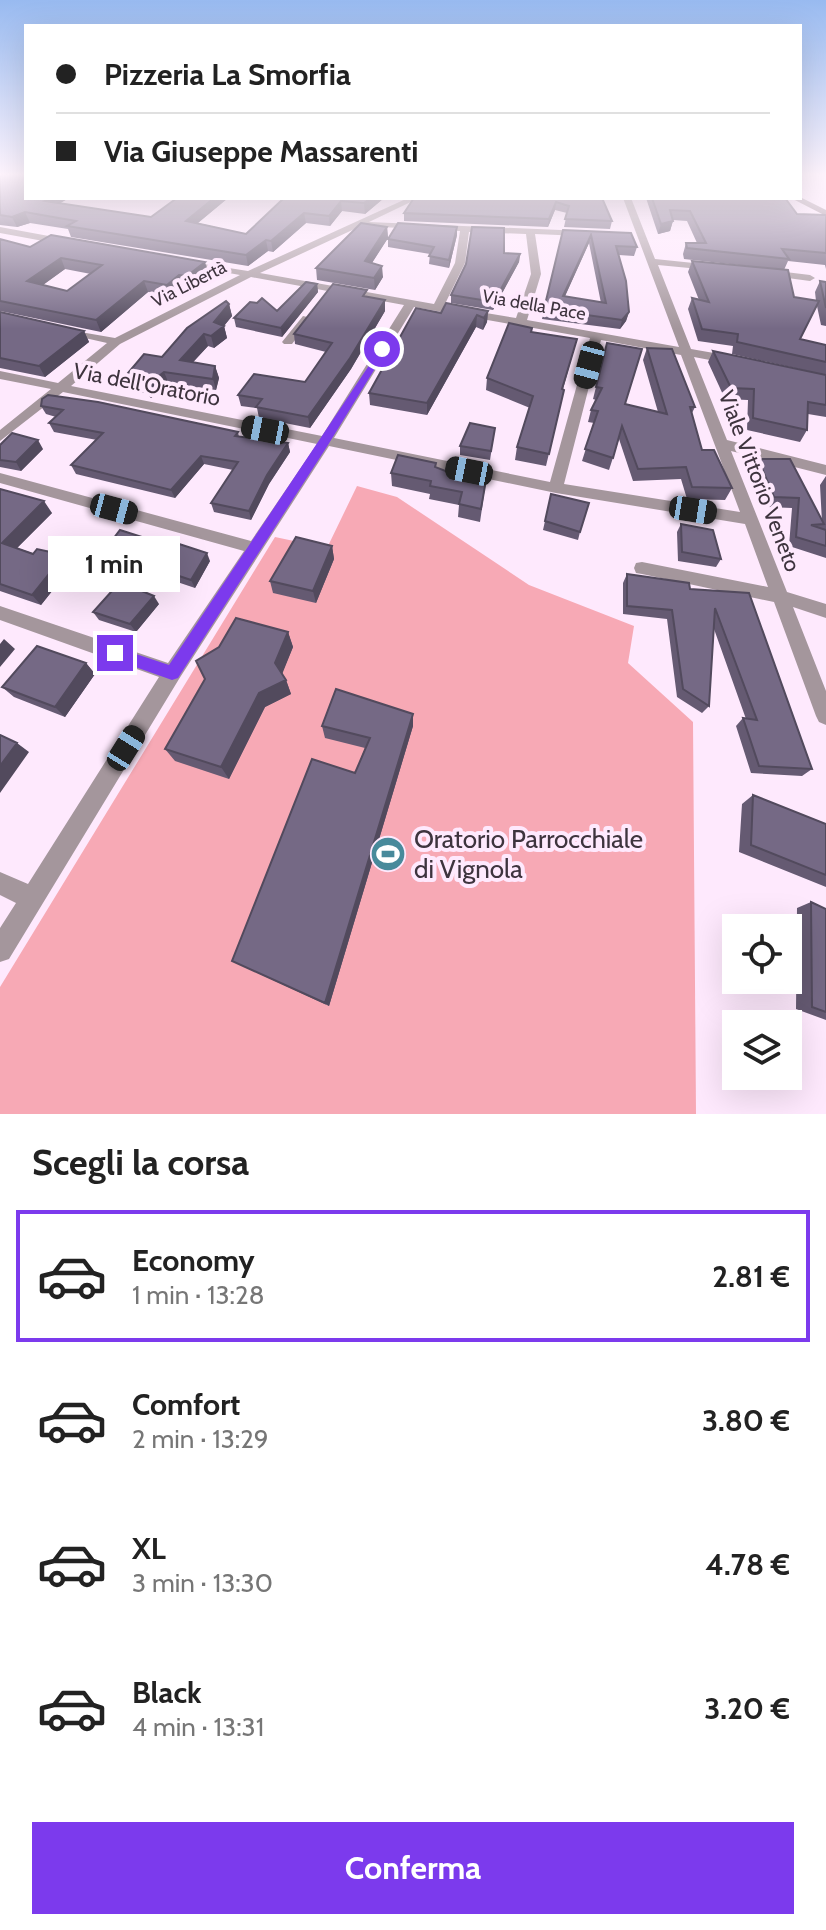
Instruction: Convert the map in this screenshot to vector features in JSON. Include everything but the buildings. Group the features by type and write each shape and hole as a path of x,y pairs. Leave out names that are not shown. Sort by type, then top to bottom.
{"street":[{"path":"358,225 586,233"},
{"name":"Via Libertà","path":"0,437 56,388 116,342 250,274 358,225"},
{"name":"Viale Vittorio Veneto","path":"633,225 635,235 652,262 826,716"},
{"path":"438,307 460,263 465,229"},
{"path":"0,230 15,237 81,245"},
{"path":"521,321 536,274 530,231"},
{"name":"Via della Pace","path":"173,260 684,350 741,363"},
{"path":"652,262 726,269"},
{"path":"756,272 810,278"},
{"path":"321,299 330,288"},
{"path":"0,950 172,673 324,443 411,302"},
{"path":"288,342 313,309"},
{"path":"58,329 116,342"},
{"path":"556,488 597,335"},
{"name":"Via dell'Oratorio","path":"0,375 556,488 749,519"},
{"path":"723,444 826,470"},
{"path":"0,478 256,548"},
{"path":"642,568 782,597 826,611"},
{"path":"0,613 172,673"},
{"path":"0,883 32,898"}],"shaded area":[{"name":"Oratorio Parrocchiale di Vignola","path":"357,486 397,497 529,585 634,626 628,663 693,722 696,1114 0,1114 0,987 275,537 327,548"}],"place":[{"name":"Oratorio Parrocchiale di Vignola","path":"388,854"}],"route":[{"path":"115,653 172,673 256,548 382,349"}]}
